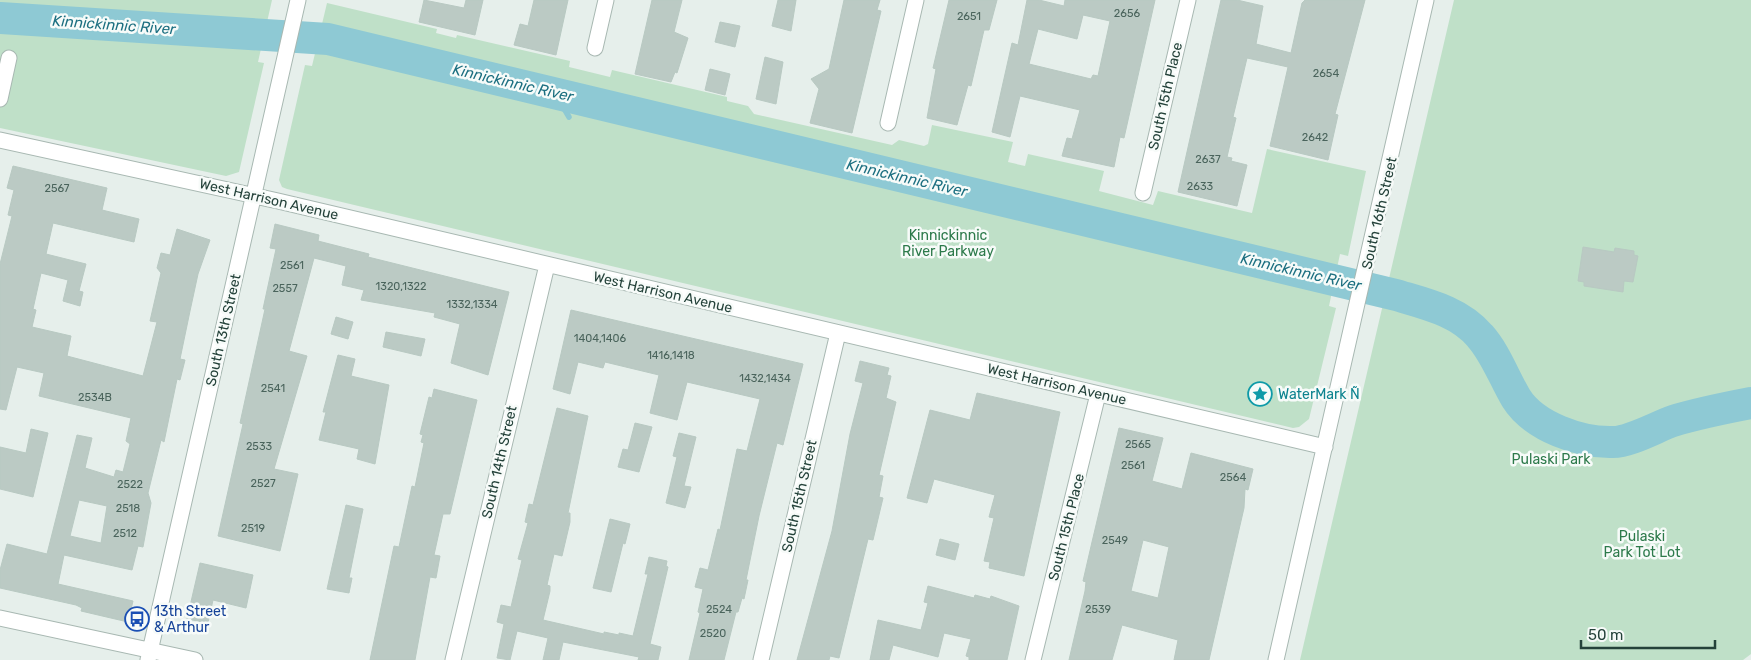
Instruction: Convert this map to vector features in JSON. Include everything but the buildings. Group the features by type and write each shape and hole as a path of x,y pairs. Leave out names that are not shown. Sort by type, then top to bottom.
{"street":[{"path":"595,48 606,0"},
{"path":"888,123 916,0"},
{"name":"South 15th Place","path":"1144,193 1188,0"},
{"name":"South 16th Street","path":"1276,660 1369,259 1426,0"},
{"name":"South 13th Street","path":"149,655 297,6"},
{"path":"0,99 9,58"},
{"name":"West Harrison Avenue","path":"0,140 254,195 1325,447"},
{"name":"South 14th Street","path":"453,660 547,265"},
{"name":"South 15th Street","path":"761,660 838,333"},
{"name":"South 15th Place","path":"1033,660 1098,394"},
{"path":"0,618 149,655 195,660"}],"green space":[{"path":"0,0 272,0 258,62 264,63 239,172 226,176 0,128"},
{"name":"Pulaski Park","path":"1454,0 1751,0 1751,654 1743,660 1300,660"},
{"name":"Kinnickinnic River Parkway","path":"327,3 437,29 436,33 456,38 457,35 570,61 569,67 610,77 612,70 727,97 727,101 748,106 754,114 892,145 899,140 924,146 928,144 932,125 1013,142 1008,162 1025,166 1028,154 1104,171 1099,191 1153,205 1158,191 1252,213 1267,149 1366,171 1348,256 1340,254 1329,306 1336,308 1309,419 1299,427 1293,428 282,187 279,180 305,65 312,66"}],"waterway":[{"name":"Kinnickinnic River","path":"0,18 328,39 1396,295 1452,314 1472,327 1486,343 1516,398 1524,408 1546,425 1587,440 1600,442 1620,441 1683,418 1751,403"},
{"path":"555,93 569,117"}],"place":[{"name":"WaterMark Ñ","path":"1260,394"},
{"name":"13th Street & Arthur","path":"137,619"}],"park label":[{"name":"Pulaski Park Tot Lot","path":"1642,544"}]}
